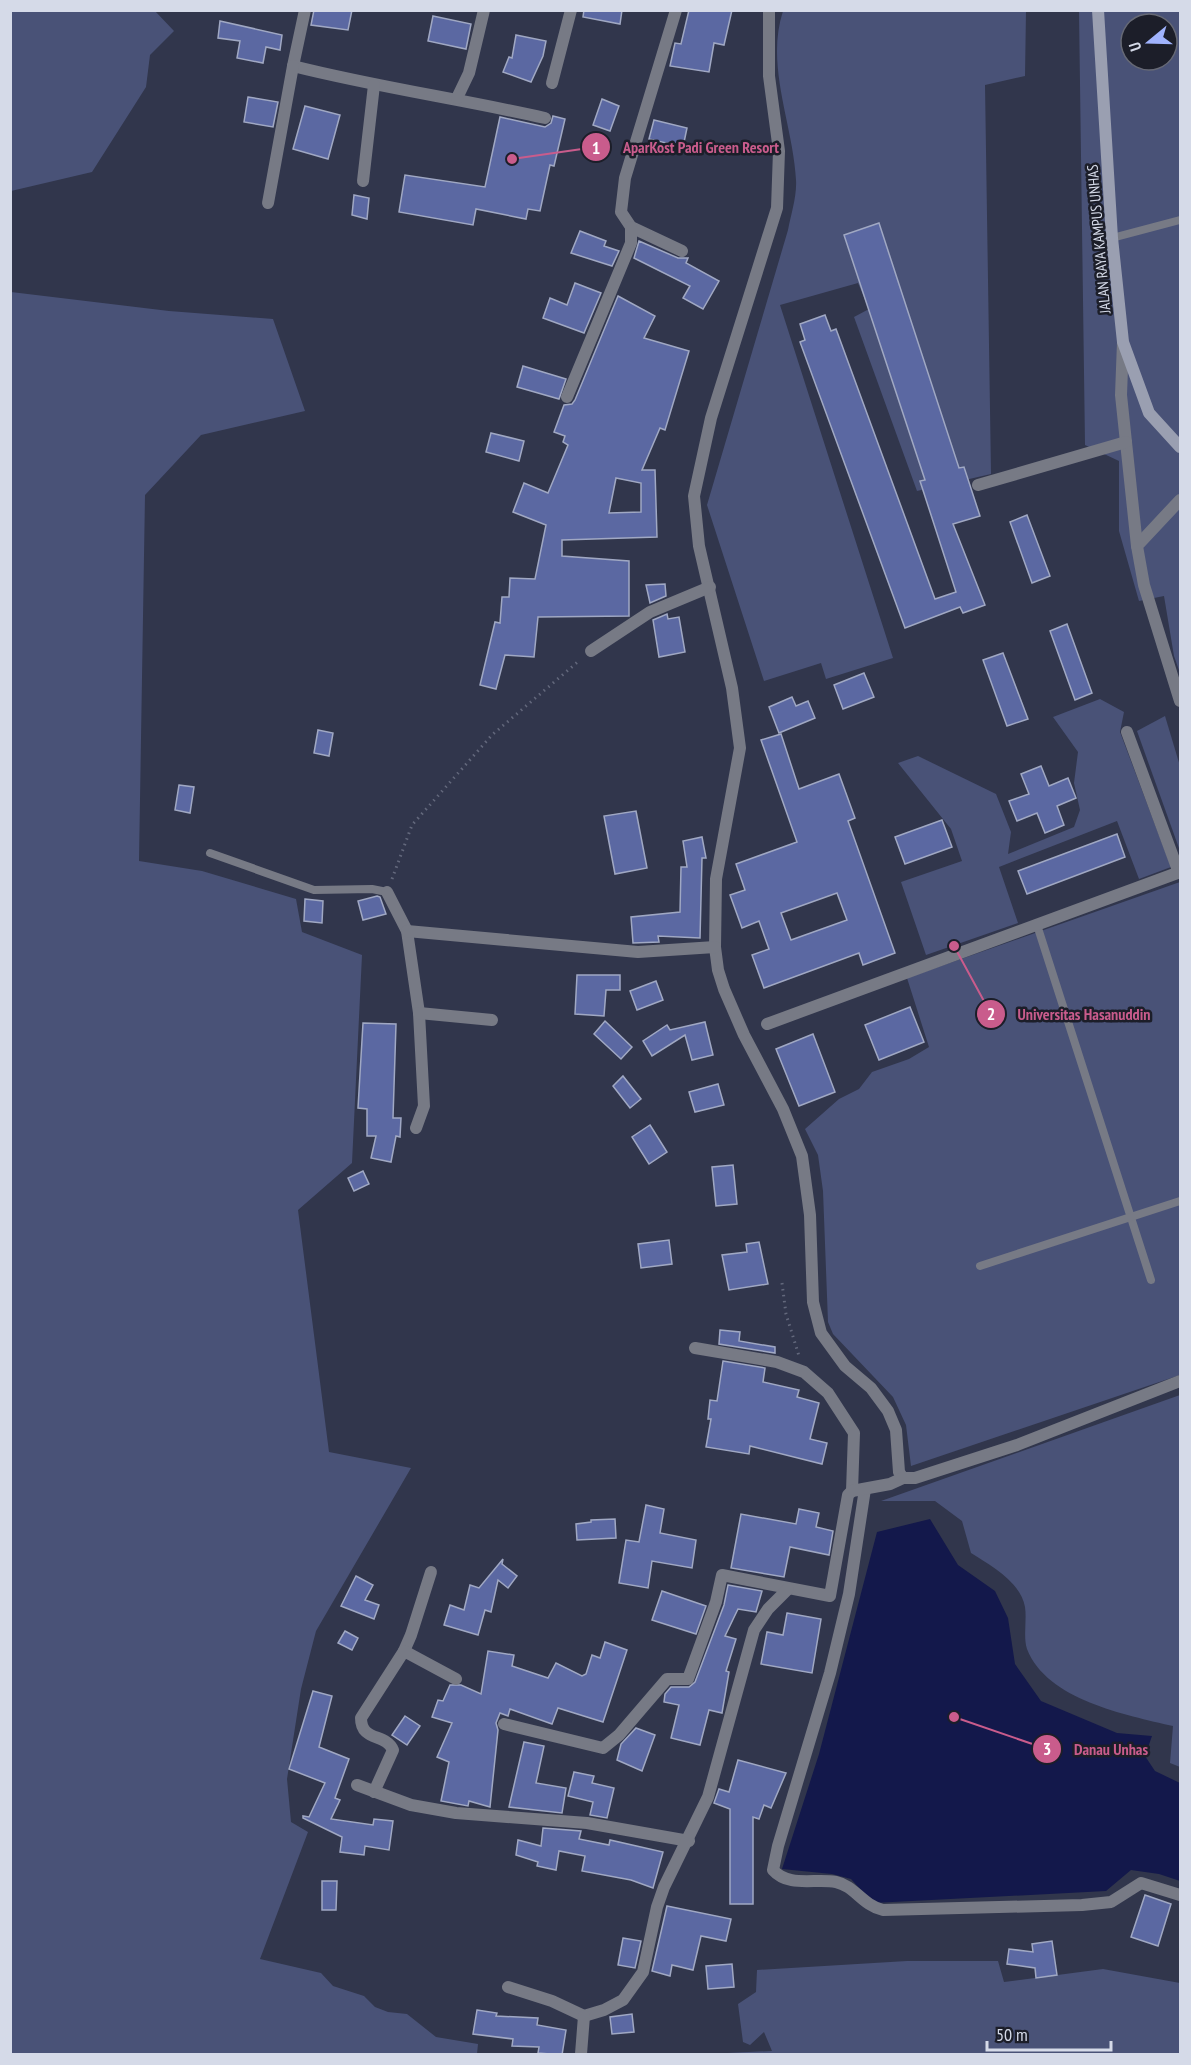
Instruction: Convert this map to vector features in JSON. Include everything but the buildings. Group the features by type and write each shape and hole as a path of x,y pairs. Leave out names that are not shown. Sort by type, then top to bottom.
{"street":[{"path":"268,203 305,10"},
{"path":"457,98 468,74 484,10"},
{"path":"552,83 571,10"},
{"path":"676,10 625,178 621,212 631,227 682,251"},
{"path":"769,10 769,76 779,151 777,208 711,417 694,496 699,546 732,688 740,748 716,879 710,947 724,989 744,1035 783,1109 802,1156 810,1215 813,1302 821,1333 845,1366 871,1388 888,1411 896,1430 899,1472 903,1478"},
{"name":"JALAN RAYA KAMPUS UNHAS","path":"1098,10 1112,238 1123,342 1149,413 1180,447"},
{"path":"293,66 374,85 457,98 545,118"},
{"path":"363,181 374,85"},
{"path":"567,397 631,243 631,227"},
{"path":"1123,342 1120,395 1137,546 1144,585 1180,701"},
{"path":"978,485 1126,442"},
{"path":"1137,546 1180,500"},
{"path":"591,651 650,612 710,587"},
{"path":"767,1024 1180,872 1127,732"},
{"path":"387,892 407,931 419,1013 424,1106 416,1128"},
{"path":"407,931 638,952 710,947"},
{"path":"419,1013 492,1020"},
{"path":"695,1348 777,1362 804,1372 828,1393 854,1433 859,1490 849,1594 830,1673 778,1846 773,1870 784,1879 825,1881 846,1885 863,1902 884,1910 1082,1905 1111,1902 1141,1883 1180,1895"},
{"path":"504,1724 603,1748 619,1735 667,1680 672,1677 683,1682 688,1679 716,1602 722,1575 830,1596 848,1495 903,1478 915,1478 1017,1445 1180,1381"},
{"path":"374,1792 393,1750 388,1743 366,1734 362,1729 361,1718 404,1651 431,1572"},
{"path":"508,1987 552,2001 584,2016 604,2010 623,2000 643,1972 657,1907 664,1887 689,1841 708,1797 754,1630 768,1609 789,1589"},
{"path":"404,1651 456,1679"},
{"path":"357,1785 411,1805 456,1813 587,1823 689,1841"},
{"path":"581,2055 584,2016"}],"lane":[{"path":"1112,238 1180,220"},
{"path":"210,853 314,890 372,889 387,892"},
{"path":"1037,925 1151,1280"},
{"path":"980,1266 1180,1201"}],"path":[{"path":"387,892 412,825 492,735 591,651"},
{"path":"782,1283 786,1314 804,1372"}],"shaded area":[{"path":"10,11 155,11 174,31 150,55 146,87 92,172 11,191"},
{"path":"783,11 1026,11 1025,76 985,85 991,474 917,491 854,317 869,309 858,283 780,305 893,658 826,679 821,663 764,681 707,505 788,230 795,199 794,159 778,74 778,32"},
{"path":"1079,11 1180,11 1180,673 1174,656 1164,596 1139,601 1119,531 1119,461 1085,445"},
{"path":"11,292 169,311 273,319 305,411 201,435 145,495 139,861 202,871 296,899 302,932 362,955 352,1163 298,1210 329,1452 411,1468 316,1631 301,1689 287,1779 291,1822 308,1832 260,1959 321,1973 333,1986 364,1996 375,2007 388,2012 407,2014 436,2037 478,2044 477,2054 11,2054"},
{"path":"1100,699 1124,712 1120,732 1171,867 1139,879 1117,821 999,867 1018,923 926,955 901,882 962,861 951,829 898,763 918,756 996,794 1011,832 1008,854 1074,827 1080,810 1074,783 1078,752 1053,717"},
{"path":"1165,716 1180,766 1180,851 1137,731"},
{"path":"1180,882 1180,1375 911,1466 906,1425 893,1397 833,1334 828,1322 823,1191 818,1155 805,1129 839,1099 859,1089 872,1072 909,1059 929,1047 907,978"},
{"path":"1180,1395 1180,1767 1170,1763 1173,1726 1111,1710 1090,1702 1052,1681 1037,1666 1027,1649 1025,1607 1018,1590 1004,1575 971,1553 962,1521 935,1501 881,1501"},
{"path":"930,1519 958,1565 995,1591 1008,1618 1015,1664 1041,1701 1117,1733 1152,1736 1145,1756 1155,1771 1180,1783 1180,1881 1159,1874 1131,1870 1106,1891 873,1903 851,1879 832,1874 782,1869 819,1754 877,1532"},
{"path":"907,1961 998,1961 1004,1982 1103,1969 1180,1983 1180,2054 706,2054 772,2051 764,2032 750,2045 743,2042 738,2004 756,1992 757,1970"}],"place":[{"name":"AparKost Padi Green Resort","path":"512,159"},
{"name":"Universitas Hasanuddin","path":"954,946"},
{"name":"Danau Unhas","path":"954,1717"}]}
